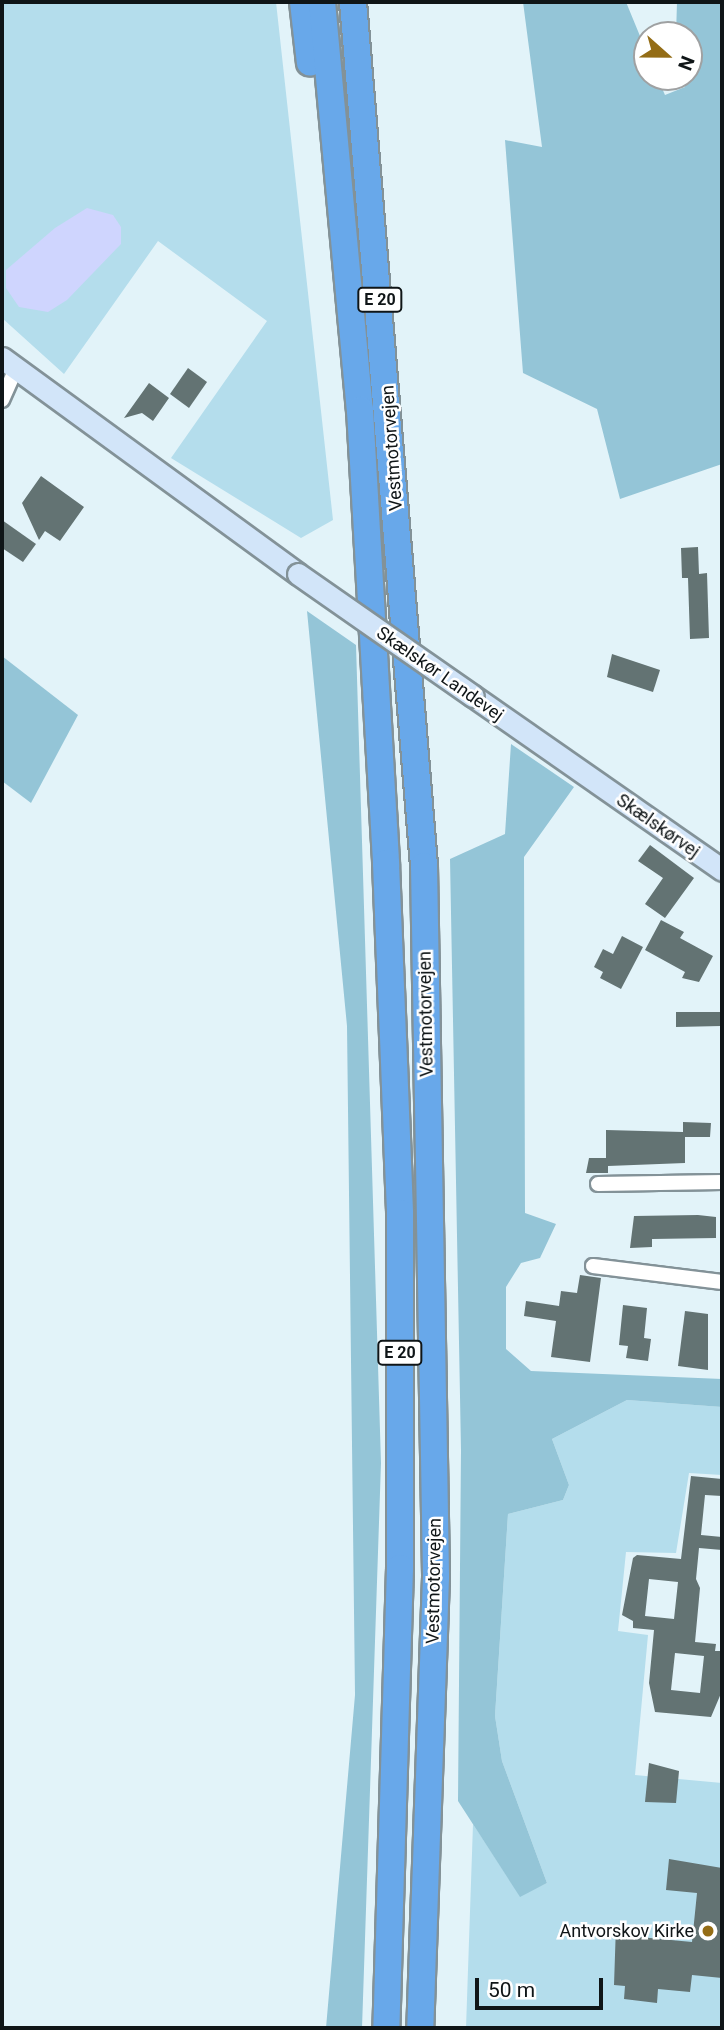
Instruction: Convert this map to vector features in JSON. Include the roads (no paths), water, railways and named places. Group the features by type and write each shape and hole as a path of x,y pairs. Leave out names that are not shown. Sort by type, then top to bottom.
{"highway":[{"path":"303,2 344,383 363,470"},
{"name":"Vestmotorvejen","path":"322,2 363,470 400,1213 400,1569 386,2028"},
{"name":"Vestmotorvejen","path":"354,2 424,866 436,1577 420,2028"},
{"path":"369,2 375,104 370,189"}],"street":[{"name":"Skælskør Landevej","path":"2,400 9,363 163,480 200,517 293,570 594,781"},
{"name":"Skælskørvej","path":"594,781 722,870"},
{"path":"598,1184 722,1182"},
{"path":"593,1266 722,1282"}],"place":[{"name":"Antvorskov Kirke","path":"708,1931"}]}
